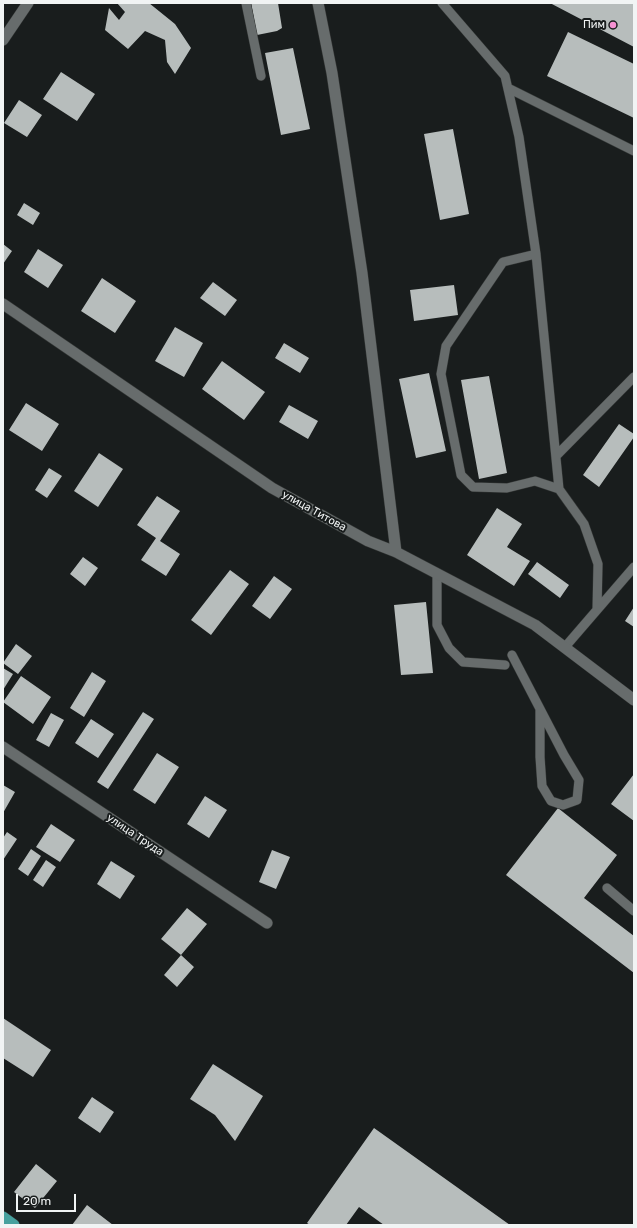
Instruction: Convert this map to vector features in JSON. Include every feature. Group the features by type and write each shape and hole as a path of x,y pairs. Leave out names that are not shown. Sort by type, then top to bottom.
{"main road":[{"path":"3,1217 14,1225"}],"street":[{"path":"3,40 28,3"},
{"path":"318,3 332,73 362,274 396,552"},
{"name":"улица Титова","path":"3,304 272,488 368,541 396,552 535,624 634,700"},
{"name":"улица Труда","path":"3,747 267,923"}],"lane":[{"path":"246,3 261,76"},
{"path":"442,3 506,76 519,137 536,254 559,489 584,524 598,564 597,610"},
{"path":"508,88 634,151"},
{"path":"536,254 503,262 446,346 441,374 461,475 472,487 507,488 535,481 559,489"},
{"path":"556,456 634,376"},
{"path":"565,647 634,567"},
{"path":"437,574 437,625 449,648 463,662 505,665"},
{"path":"512,655 564,755 579,780 577,800 563,805 551,801 542,786 540,757 540,710"},
{"path":"606,888 634,911"}],"building":[{"path":"117,3 149,3 175,24 191,48 175,74 167,62 165,40 145,31 128,49 105,30 109,8 119,20 125,12"},
{"path":"251,3 278,3 282,28 277,31 257,35"},
{"name":"Пим","path":"550,3 634,3 634,47"},
{"path":"568,32 634,64 634,118 547,76"},
{"path":"293,48 310,129 281,135 265,53"},
{"path":"61,72 95,94 77,121 43,99"},
{"path":"19,100 42,115 27,137 4,123"},
{"path":"453,129 469,214 440,220 424,134"},
{"path":"24,203 40,213 33,225 17,215"},
{"path":"3,244 12,251 3,264"},
{"path":"38,249 63,265 48,288 24,272"},
{"path":"102,278 136,301 115,333 81,311"},
{"path":"213,282 237,300 225,316 200,298"},
{"path":"454,285 458,315 414,321 410,290"},
{"path":"175,327 203,343 184,377 155,361"},
{"path":"284,343 309,358 300,373 275,358"},
{"path":"222,361 265,392 244,420 202,389"},
{"path":"429,373 446,451 416,458 399,379"},
{"path":"489,376 507,473 479,479 461,380"},
{"path":"26,403 59,424 42,451 9,430"},
{"path":"289,405 318,421 308,439 279,422"},
{"path":"619,424 634,434 634,437 599,487 583,475"},
{"path":"99,453 123,469 98,507 74,491"},
{"path":"49,468 62,476 47,498 35,490"},
{"path":"157,496 180,511 160,541 180,554 166,576 141,560 156,538 137,525"},
{"path":"497,508 522,524 507,547 530,561 514,586 467,555"},
{"path":"83,557 98,568 85,586 70,574"},
{"path":"537,562 569,585 560,598 528,574"},
{"path":"230,570 249,584 211,635 191,620"},
{"path":"274,576 292,589 270,619 252,606"},
{"path":"426,602 433,673 401,675 394,605"},
{"path":"634,607 634,627 625,621"},
{"path":"16,644 32,656 18,674 3,663"},
{"path":"3,668 13,674 3,690"},
{"path":"92,672 106,681 84,717 70,708"},
{"path":"21,676 51,697 33,724 3,702"},
{"path":"143,712 154,719 108,789 97,782"},
{"path":"51,713 64,720 49,747 36,740"},
{"path":"91,719 114,734 98,758 75,743"},
{"path":"157,753 179,767 155,804 133,790"},
{"path":"634,774 634,821 611,804"},
{"path":"3,785 15,792 3,813"},
{"path":"205,796 227,810 209,838 187,824"},
{"path":"558,808 617,855 584,898 634,936 634,973 506,875"},
{"path":"51,824 75,840 60,862 36,847"},
{"path":"7,832 17,839 3,860 3,838"},
{"path":"31,849 41,856 28,876 18,869"},
{"path":"272,850 290,857 276,889 259,882"},
{"path":"46,860 56,867 43,887 33,880"},
{"path":"111,861 135,876 120,899 97,884"},
{"path":"187,908 207,924 181,955 161,939"},
{"path":"181,955 194,967 177,987 164,975"},
{"path":"3,1018 51,1050 33,1077 3,1058"},
{"path":"213,1064 263,1096 235,1141 215,1115 190,1099"},
{"path":"92,1097 114,1112 100,1133 78,1118"},
{"path":"374,1128 510,1225 384,1225 359,1207 346,1225 310,1225 307,1223"},
{"path":"36,1164 57,1181 35,1208 14,1192"},
{"path":"87,1205 113,1225 72,1225"}],"place":[{"name":"Пим","path":"613,25"}]}
